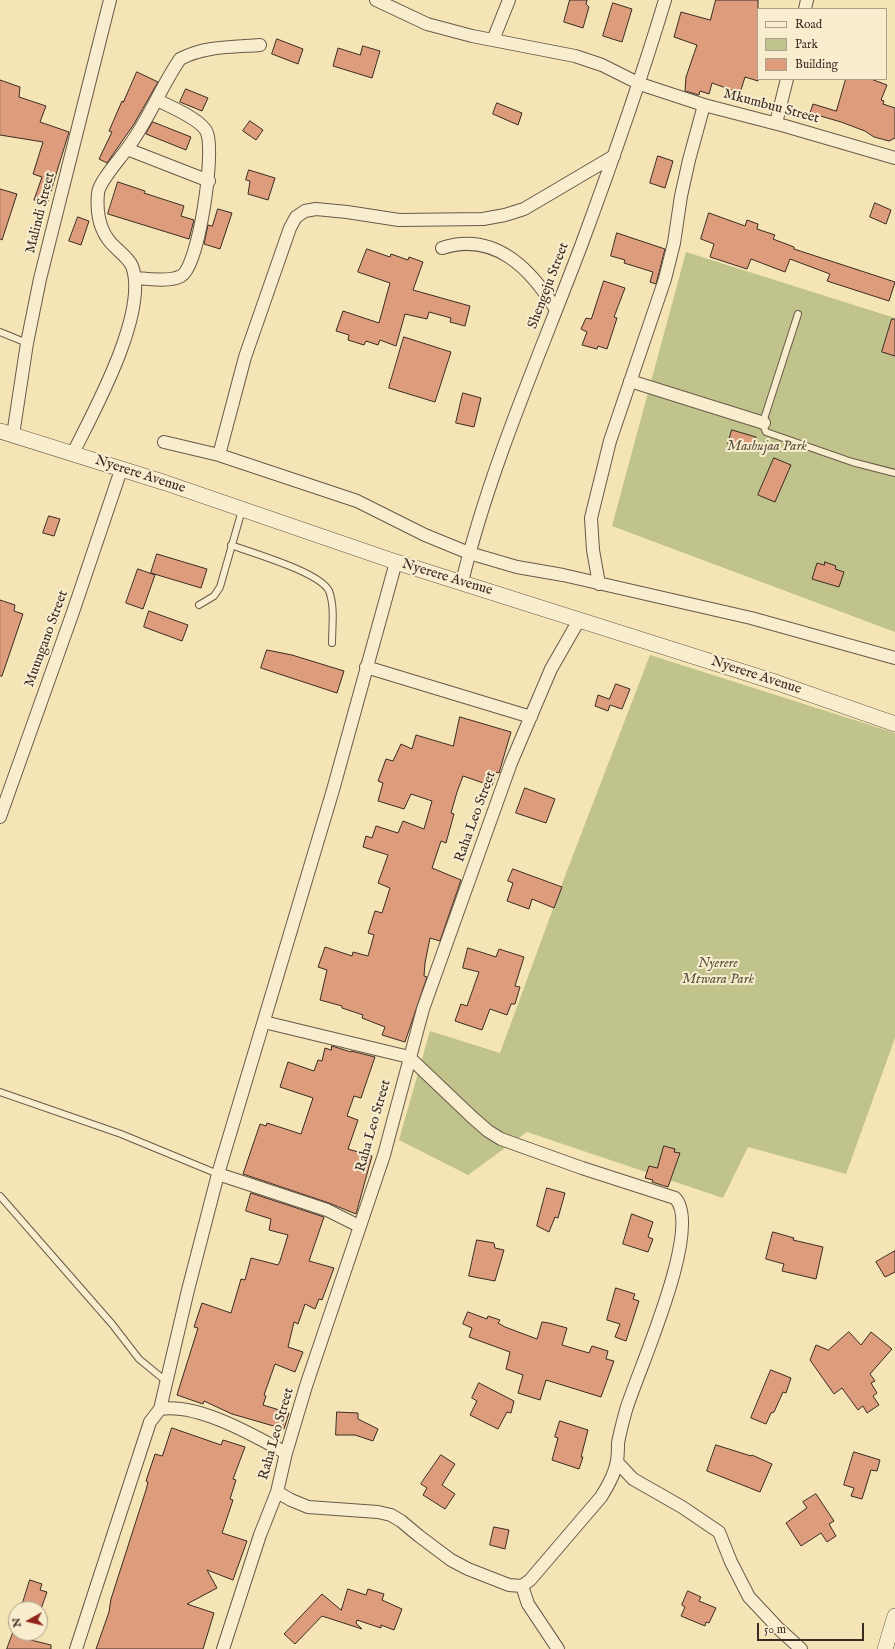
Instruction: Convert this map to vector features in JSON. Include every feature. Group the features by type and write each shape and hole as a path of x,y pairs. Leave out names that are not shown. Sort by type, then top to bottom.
{"street":[{"name":"Malindi Street","path":"6,433 56,212 110,0"},
{"name":"Mkumbuu Street","path":"376,0 427,24 493,40 576,56 602,65 640,84 704,105 895,158"},
{"path":"493,40 509,0"},
{"name":"Shengeju Street","path":"462,582 474,532 640,84 665,0"},
{"path":"73,453 117,362 129,321 136,278 130,262 104,235 97,205 98,191 127,149 180,59 185,56 212,49 260,45"},
{"path":"776,124 787,80"},
{"path":"136,278 171,279 181,277 185,272 191,263 196,245 209,180 210,151 207,132 199,123 157,100"},
{"path":"599,584 593,550 590,518 610,441 665,279 674,243 681,196 689,160 704,105"},
{"path":"127,149 209,180"},
{"path":"219,455 245,357 290,228 296,217 305,211 316,209 399,220 483,219 505,215 524,209 614,156"},
{"path":"442,248 460,244 481,245 511,257 528,271 541,286 556,310"},
{"path":"630,380 764,423"},
{"name":"Nyerere Avenue","path":"6,433 73,453 120,470 166,483 396,562 786,686 895,724"},
{"path":"164,442 219,455 356,501 425,535 469,553 517,567 751,618 895,658"},
{"name":"Muungano Street","path":"0,817 73,612 120,470"},
{"path":"76,1649 150,1422 160,1410 188,1290 218,1174 333,790 396,562"},
{"name":"Raha Leo Street","path":"223,1649 260,1535 277,1492 286,1453 359,1226 384,1155 409,1056 423,1009 510,763 551,670 579,620"},
{"path":"366,667 531,717"},
{"path":"264,1022 409,1056 488,1131 502,1138 582,1168 675,1198 679,1202 682,1217 676,1266 652,1345 626,1410 618,1442 617,1462 609,1484 601,1497 530,1580 522,1586 509,1585 462,1566 391,1515 378,1512 308,1507 277,1492"},
{"path":"218,1174 327,1210 359,1226"},
{"path":"160,1410 172,1407 193,1412 232,1425 286,1453"},
{"path":"617,1462 632,1479 682,1507 719,1532 731,1562 749,1597 779,1629 801,1649"},
{"path":"522,1586 528,1604 558,1649"},
{"path":"885,1649 895,1616"}],"lane":[{"path":"798,314 764,423 766,432 852,462 895,473"},
{"path":"0,332 27,343"},
{"path":"199,605 214,596 220,587 242,510"},
{"path":"231,545 288,565 310,575 322,584 328,590 331,606 332,643"},
{"path":"0,1092 121,1134 218,1174"},
{"path":"0,1196 98,1307 139,1359 167,1382"}],"green space":[{"name":"Mashujaa Park","path":"686,252 895,318 895,632 612,526"},
{"name":"Nyerere Mtwara Park","path":"650,655 895,733 895,1038 846,1174 748,1147 723,1198 527,1132 468,1175 399,1140 430,1031 500,1053 565,876"}],"building":[{"path":"570,0 587,0 586,4 589,7 583,28 564,22"},
{"path":"716,0 758,0 758,81 745,77 740,93 712,83 709,94 700,91 699,95 685,91 686,77 697,45 674,37 681,12 710,20"},
{"path":"613,3 632,9 622,42 603,36"},
{"path":"277,39 303,49 298,64 272,54"},
{"path":"363,46 380,51 372,78 333,66 338,48 360,55"},
{"path":"137,72 158,82 134,124 107,163 99,159 112,132 109,131 122,101 123,102"},
{"path":"0,80 20,87 19,97 46,106 40,122 69,132 47,204 34,200 42,177 33,174 43,142 0,135"},
{"path":"846,80 874,80 887,85 881,100 884,101 883,104 895,108 895,138 889,141 874,137 865,131 841,122 810,113 813,104 836,111"},
{"path":"186,89 208,98 202,111 180,102"},
{"path":"497,103 522,113 518,125 493,114"},
{"path":"250,121 263,130 256,140 243,131"},
{"path":"153,122 191,137 186,150 146,134"},
{"path":"658,156 673,161 665,188 650,183"},
{"path":"249,170 275,178 268,200 248,194 250,181 246,180"},
{"path":"118,182 145,191 144,193 184,206 181,216 194,220 189,239 108,214"},
{"path":"0,189 17,194 2,240 0,239"},
{"path":"875,203 891,210 886,224 870,217"},
{"path":"218,209 232,213 220,249 204,244 208,225 212,226"},
{"path":"709,213 745,226 747,220 758,224 757,229 775,235 773,239 794,247 794,249 895,282 889,301 827,281 830,274 790,259 785,272 751,259 747,269 710,257 714,244 701,239"},
{"path":"78,217 89,221 81,245 69,241"},
{"path":"617,233 665,249 656,284 650,282 653,272 624,263 625,260 611,256"},
{"path":"367,249 390,257 391,254 408,260 409,257 423,262 413,290 470,306 465,326 450,322 451,318 429,312 427,319 405,314 396,346 380,340 378,345 366,341 364,345 348,340 349,335 336,331 343,311 379,323 390,283 358,272"},
{"path":"604,281 625,288 614,317 617,318 607,349 598,346 597,349 582,345 587,332 581,329 586,318 591,319"},
{"path":"892,319 895,319 895,356 882,352"},
{"path":"404,337 451,352 435,402 389,388"},
{"path":"463,393 481,398 474,427 456,423"},
{"path":"732,430 756,437 752,451 728,444"},
{"path":"774,458 791,465 775,502 758,495"},
{"path":"49,516 60,519 54,536 43,533"},
{"path":"157,554 207,569 201,588 151,573"},
{"path":"825,562 836,566 835,569 844,572 839,587 812,579 817,563 824,565"},
{"path":"138,569 155,575 143,609 126,603"},
{"path":"0,600 15,605 14,611 23,614 2,676 0,676"},
{"path":"149,611 188,625 182,641 144,627"},
{"path":"267,650 292,655 344,671 337,693 261,668"},
{"path":"616,684 630,689 622,709 610,705 608,711 595,706 598,695 609,699"},
{"path":"460,717 511,732 499,773 496,772 492,786 463,776 457,792 451,813 454,814 446,843 441,841 432,868 461,880 440,941 430,938 424,976 427,977 405,1042 382,1035 385,1027 362,1018 363,1015 342,1008 342,1006 320,1000 327,970 318,967 325,947 352,956 353,952 368,956 374,935 368,933 375,911 382,913 390,888 378,883 388,855 363,847 366,836 372,838 376,826 398,833 403,821 424,829 432,801 411,794 404,809 378,801 383,783 378,781 386,759 393,761 401,744 412,749 416,735 453,746"},
{"path":"525,788 555,799 546,823 516,813"},
{"path":"513,869 562,887 554,908 532,899 529,909 507,901 513,883 508,881"},
{"path":"468,948 496,957 499,949 524,957 515,986 520,987 515,1004 511,1004 507,1015 490,1009 482,1030 455,1021 461,1004 467,1006 479,972 463,968"},
{"path":"332,1046 375,1057 361,1098 354,1096 347,1116 358,1120 348,1149 372,1156 356,1214 329,1203 243,1174 260,1124 266,1126 267,1123 301,1134 313,1098 280,1087 288,1062 314,1071 318,1060 322,1061 325,1048 331,1050"},
{"path":"664,1146 675,1149 674,1152 680,1153 668,1187 645,1178 649,1166 657,1168"},
{"path":"547,1188 565,1193 558,1218 555,1217 549,1232 537,1226"},
{"path":"251,1193 324,1217 309,1261 334,1268 322,1300 319,1299 315,1309 305,1304 298,1324 294,1322 288,1347 303,1352 295,1372 275,1364 264,1395 266,1396 263,1405 289,1413 284,1429 232,1414 204,1401 203,1404 177,1395 198,1328 194,1327 202,1303 231,1313 241,1279 245,1280 251,1258 278,1265 280,1261 288,1235 269,1230 271,1219 246,1211"},
{"path":"632,1214 653,1222 648,1237 653,1239 648,1252 623,1244"},
{"path":"773,1232 794,1238 793,1240 823,1247 816,1279 782,1271 784,1264 766,1259"},
{"path":"477,1240 494,1243 495,1248 504,1250 495,1281 469,1276"},
{"path":"895,1251 895,1272 885,1277 876,1262"},
{"path":"616,1288 635,1294 633,1299 639,1301 626,1341 615,1337 620,1324 607,1320"},
{"path":"468,1312 487,1319 488,1316 500,1320 498,1323 505,1327 537,1339 542,1322 567,1328 562,1345 589,1353 592,1346 608,1351 606,1359 614,1361 601,1397 546,1380 540,1400 518,1393 523,1375 506,1369 510,1352 469,1337 472,1328 463,1324"},
{"path":"849,1332 861,1345 871,1332 892,1349 870,1374 875,1381 871,1383 877,1393 873,1396 879,1405 867,1413 863,1406 858,1410 842,1388 834,1394 810,1360 816,1345 828,1350"},
{"path":"771,1370 791,1378 786,1393 783,1392 774,1412 771,1413 766,1424 751,1418"},
{"path":"479,1383 514,1401 511,1413 507,1412 498,1429 470,1415 477,1401 472,1398"},
{"path":"337,1412 358,1413 358,1419 378,1429 373,1441 355,1435 336,1435"},
{"path":"560,1421 588,1430 579,1469 552,1460 558,1438 555,1437"},
{"path":"172,1428 221,1445 223,1440 245,1447 233,1479 236,1480 230,1499 233,1500 222,1533 247,1541 233,1580 207,1570 217,1588 187,1604 214,1613 203,1649 96,1649 109,1612 111,1599 146,1490 148,1482 146,1481 155,1454 162,1456"},
{"path":"716,1445 751,1456 752,1455 772,1464 760,1492 707,1471"},
{"path":"854,1452 880,1460 877,1471 871,1470 862,1499 851,1496 854,1488 844,1485"},
{"path":"441,1455 455,1464 442,1485 455,1494 445,1509 423,1495 427,1488 421,1484"},
{"path":"816,1494 834,1521 829,1524 836,1536 827,1542 821,1533 801,1546 786,1523 807,1508 803,1502"},
{"path":"494,1527 509,1530 505,1549 490,1545"},
{"path":"30,1580 42,1584 40,1590 47,1592 44,1601 23,1601"},
{"path":"348,1589 366,1595 368,1589 384,1594 382,1600 402,1609 394,1630 381,1625 381,1628 357,1620 356,1623 362,1629 322,1616 295,1644 284,1634 322,1594 341,1610"},
{"path":"688,1591 701,1597 699,1601 716,1608 709,1623 706,1622 705,1626 681,1616 685,1607 682,1605"},
{"path":"10,1641 35,1641 51,1645 51,1649 7,1649"}]}
